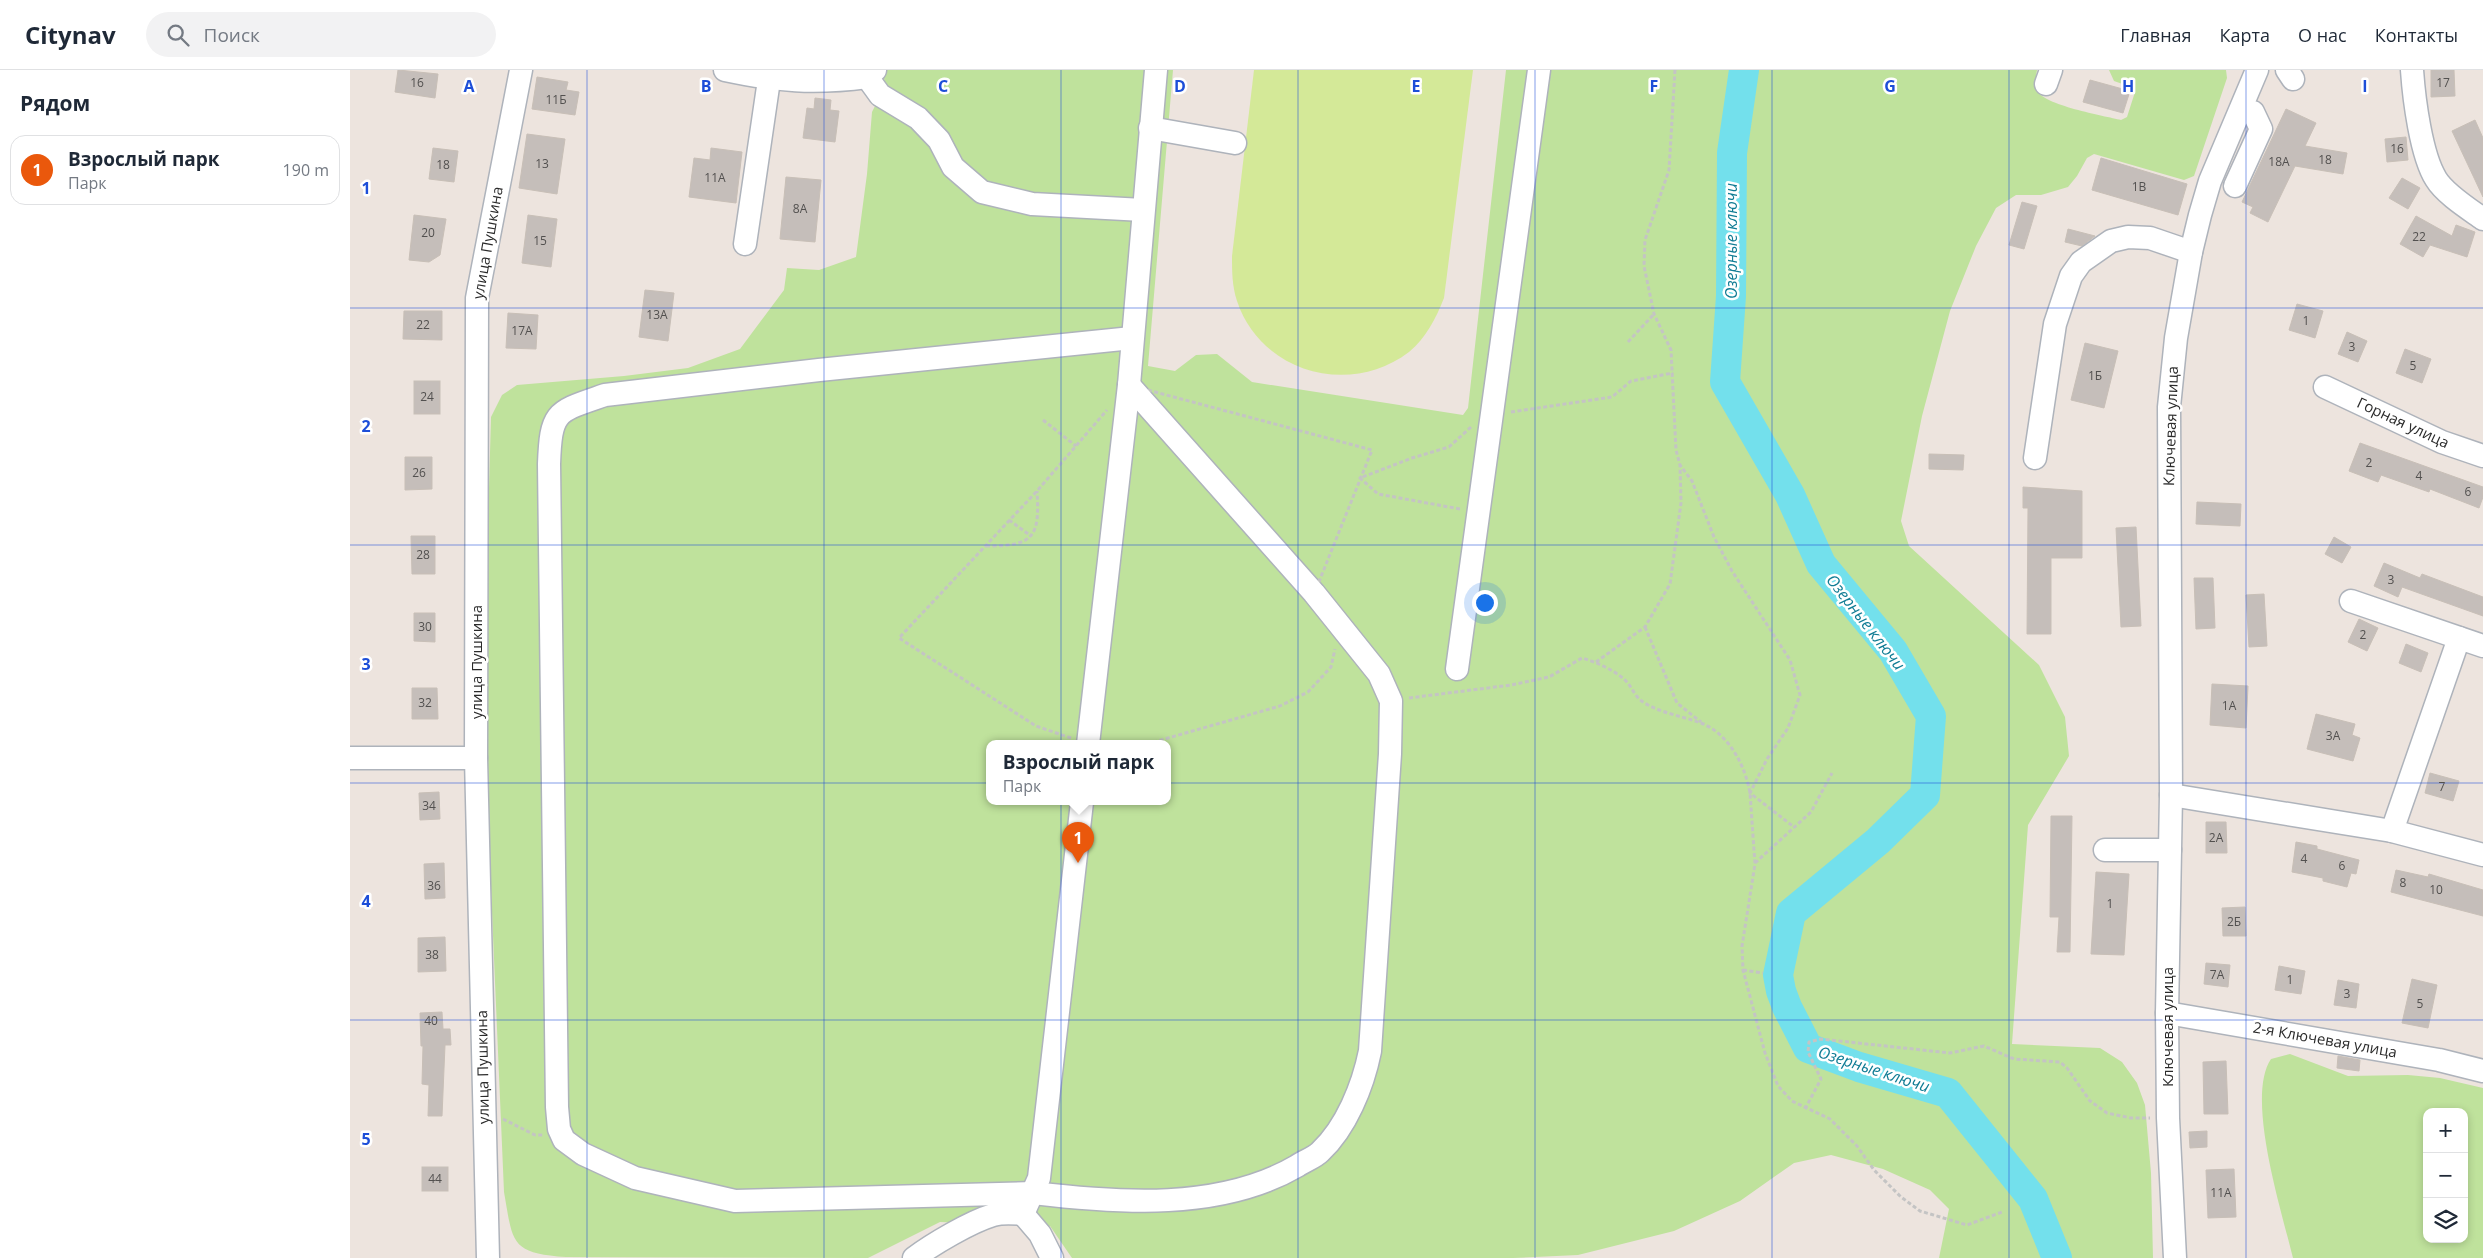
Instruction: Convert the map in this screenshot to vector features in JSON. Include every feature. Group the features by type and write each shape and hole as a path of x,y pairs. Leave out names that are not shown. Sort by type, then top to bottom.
{"street":[{"name":"улица Пушкина","path":"488,1258 476,758 478,286 520,70"},
{"path":"725,70 769,80 818,82 871,73 880,95 918,118 939,140 953,167 982,192 1032,204 1143,210"},
{"path":"1088,740 1132,338 1156,70"},
{"path":"1458,669 1539,70"},
{"name":"Ключевая улица","path":"2175,1258 2168,1118 2167,1013 2171,795 2169,407 2176,338 2191,252 2210,181 2257,70"},
{"path":"2412,70 2424,148 2436,180 2465,207 2483,219"},
{"path":"746,244 769,80"},
{"path":"2235,186 2261,129 2258,118 2253,112 2242,109"},
{"path":"1150,128 1235,143"},
{"path":"2035,458 2055,324 2072,276 2081,262 2111,241 2128,236 2150,238 2191,252"},
{"path":"1126,388 1379,674 1391,701 1390,754 1370,1052 1358,1094 1341,1124 1320,1152 1280,1175 1244,1188 1200,1196 1146,1200 1078,1198 1033,1193 735,1201 635,1178 583,1154 564,1140 559,1129 557,1107 549,464 550,432 556,416 571,406 605,395 819,370 1132,338"},
{"name":"Горная улица","path":"2325,387 2442,442 2483,456"},
{"path":"2351,601 2483,646"},
{"path":"2392,831 2459,638"},
{"path":"350,758 476,758"},
{"path":"2171,795 2392,831 2483,855"},
{"path":"1024,1214 1041,1170 1082,805"},
{"path":"2105,850 2160,852 2170,850"},
{"name":"2-я Ключевая улица","path":"2167,1013 2439,1060 2483,1071"},
{"path":"918,1258 935,1244 992,1215 1006,1212 1024,1214 1040,1234 1052,1258"}],"path":[{"path":"1596,662 1646,626 1670,584 1681,503 1680,465 1676,450 1671,350 1654,314 1644,266 1645,240 1669,170 1675,70"},
{"path":"1628,342 1654,314"},
{"path":"1126,388 1372,450 1314,599"},
{"path":"1076,740 1036,726 899,638 986,546 1111,405"},
{"path":"1043,420 1076,446"},
{"path":"1680,465 1692,481 1714,537 1732,571 1790,660 1800,695 1788,728 1767,758 1750,793"},
{"path":"986,546 1012,546 1030,536 1038,521 1036,491"},
{"path":"1009,520 1030,536"},
{"path":"1646,626 1677,703 1723,737 1738,756 1748,781 1755,864 1742,946 1743,970 1765,1052 1778,1086 1792,1101 1805,1109 1820,1112 1842,1128 1874,1170 1901,1197 1920,1211 1967,1225 2002,1212"},
{"path":"1161,740 1280,706 1308,692 1330,667 1335,650 1334,641"},
{"path":"1391,701 1511,685 1550,677 1582,658 1596,662 1624,679 1642,702 1703,724"},
{"path":"1755,864 1811,812 1832,773"},
{"path":"1750,793 1794,827"},
{"path":"1743,970 1763,973"},
{"path":"1805,1109 1822,1079 1808,1052 1809,1042 1821,1039 1950,1053 1984,1046 2014,1059 2060,1062 2067,1068 2090,1101 2107,1113 2131,1118 2168,1118"},
{"path":"484,1111 535,1135 548,1135 564,1140"}],"green space":[{"path":"883,70 1173,70 1148,366 1175,371 1196,355 1217,354 1252,382 1463,415 1468,408 1506,70 2037,70 2036,88 2041,95 2062,105 2121,120 2127,117 2135,92 2131,87 2114,81 2109,70 2226,70 2227,78 2194,176 2184,180 2094,154 2087,158 2068,187 2041,195 2016,195 1996,208 1976,246 1950,311 1922,416 1901,521 1909,546 2039,665 2065,717 2069,756 2028,825 2012,1044 2100,1048 2122,1062 2137,1083 2145,1105 2151,1173 2153,1258 1939,1258 1949,1209 1930,1190 1883,1169 1831,1155 1794,1163 1740,1201 1674,1231 1578,1255 1513,1258 1072,1258 1050,1226 940,1222 868,1258 566,1257 534,1252 524,1248 517,1242 510,1223 504,1192 483,701 491,417 502,395 517,385 624,376 688,368 740,349 784,290 787,268 819,270 856,257 867,174 872,112 885,86"},
{"path":"1254,70 1473,70 1444,298 1434,320 1421,340 1409,352 1386,366 1361,373 1335,375 1310,370 1286,361 1266,346 1249,326 1237,301 1233,284 1232,256"},
{"path":"2290,1054 2348,1076 2408,1075 2440,1078 2483,1088 2483,1258 2293,1258 2268,1156 2262,1100 2264,1077 2271,1059"}],"building":[{"path":"398,70 438,74 435,98 395,92"},
{"path":"2431,70 2454,70 2455,96 2431,97"},
{"path":"537,77 568,82 566,90 579,92 575,115 532,109"},
{"path":"2090,80 2130,91 2123,113 2083,102"},
{"path":"815,98 831,100 830,110 839,111 835,142 803,138 807,108 814,109"},
{"path":"2286,109 2316,123 2305,146 2347,153 2343,174 2295,166 2268,222 2250,213 2253,207 2242,202"},
{"path":"2475,120 2483,138 2483,197 2452,131"},
{"path":"527,134 565,139 557,194 519,188"},
{"path":"2406,137 2408,160 2387,162 2385,139"},
{"path":"433,148 458,151 454,182 429,179"},
{"path":"711,148 742,152 736,203 689,197 694,158 710,160"},
{"path":"2101,158 2187,184 2178,215 2092,190"},
{"path":"786,177 821,180 815,242 780,239"},
{"path":"2402,178 2420,188 2408,209 2389,198"},
{"path":"2022,202 2037,206 2024,249 2009,245"},
{"path":"414,215 446,219 440,255 429,262 409,260"},
{"path":"528,215 557,219 551,267 522,263"},
{"path":"2416,216 2452,236 2456,225 2475,232 2467,257 2430,245 2423,257 2400,244"},
{"path":"2068,229 2095,236 2082,246 2065,242"},
{"path":"645,290 674,293 668,341 639,337"},
{"path":"2297,304 2323,311 2315,338 2289,330"},
{"path":"404,311 442,311 442,340 403,339"},
{"path":"508,313 538,315 536,349 506,348"},
{"path":"2347,332 2367,341 2358,362 2338,354"},
{"path":"2085,343 2118,351 2104,408 2071,400"},
{"path":"2405,349 2431,359 2422,383 2396,373"},
{"path":"414,381 440,381 440,414 414,414"},
{"path":"2360,443 2483,487 2483,497 2479,508 2430,489 2429,492 2381,475 2378,482 2349,471"},
{"path":"1929,454 1964,455 1963,470 1929,469"},
{"path":"405,457 432,457 432,489 405,490"},
{"path":"2023,487 2082,491 2082,558 2051,558 2051,634 2027,634 2028,508 2023,508"},
{"path":"2197,502 2241,504 2240,526 2196,524"},
{"path":"2136,527 2141,626 2121,627 2116,528"},
{"path":"411,536 435,536 435,574 412,574"},
{"path":"2334,537 2351,547 2342,563 2325,554"},
{"path":"2384,563 2420,578 2422,574 2483,597 2483,616 2402,587 2398,597 2374,586"},
{"path":"2194,578 2213,578 2215,628 2196,629"},
{"path":"2264,594 2267,646 2249,647 2246,595"},
{"path":"414,613 435,613 435,642 414,641"},
{"path":"2359,619 2378,628 2367,651 2348,642"},
{"path":"2406,644 2428,653 2421,672 2399,663"},
{"path":"2212,684 2248,686 2246,728 2210,725"},
{"path":"412,688 437,688 438,719 412,719"},
{"path":"2316,714 2355,724 2352,735 2360,738 2353,761 2307,749"},
{"path":"2430,773 2459,781 2453,801 2425,793"},
{"path":"439,792 440,819 420,820 419,793"},
{"path":"2051,816 2072,816 2070,952 2057,952 2059,917 2050,917"},
{"path":"2206,822 2226,822 2227,853 2206,853"},
{"path":"2296,842 2317,846 2317,849 2359,860 2356,874 2351,873 2347,887 2323,881 2323,878 2292,872"},
{"path":"444,863 445,898 425,899 424,864"},
{"path":"2396,870 2428,877 2429,874 2483,890 2483,916 2391,892"},
{"path":"2096,872 2129,874 2124,955 2091,954"},
{"path":"2245,907 2246,936 2223,936 2222,908"},
{"path":"445,937 446,971 418,972 418,938"},
{"path":"2206,963 2230,965 2228,987 2204,984"},
{"path":"2279,966 2305,971 2301,994 2275,990"},
{"path":"2412,979 2437,985 2428,1028 2402,1023"},
{"path":"2338,980 2359,984 2356,1008 2334,1005"},
{"path":"442,1012 443,1029 450,1029 451,1045 445,1045 442,1116 428,1116 429,1085 422,1084 423,1046 421,1046 420,1013"},
{"path":"2338,1056 2360,1060 2359,1071 2337,1068"},
{"path":"2226,1061 2228,1114 2204,1114 2203,1062"},
{"path":"2207,1131 2207,1147 2190,1148 2189,1132"},
{"path":"422,1167 448,1167 448,1191 422,1191"},
{"path":"2234,1169 2236,1217 2208,1218 2206,1170"}],"waterway":[{"name":"Озерные ключи","path":"1744,70 1732,153 1731,296 1725,382 1790,495 1821,564 1893,651 1931,716 1925,795 1878,841 1791,913 1778,975 1781,991 1808,1048 1859,1067 1948,1093 2033,1199 2057,1258"}],"place":[{"name":"Взрослый парк","path":"1078,863"}]}
